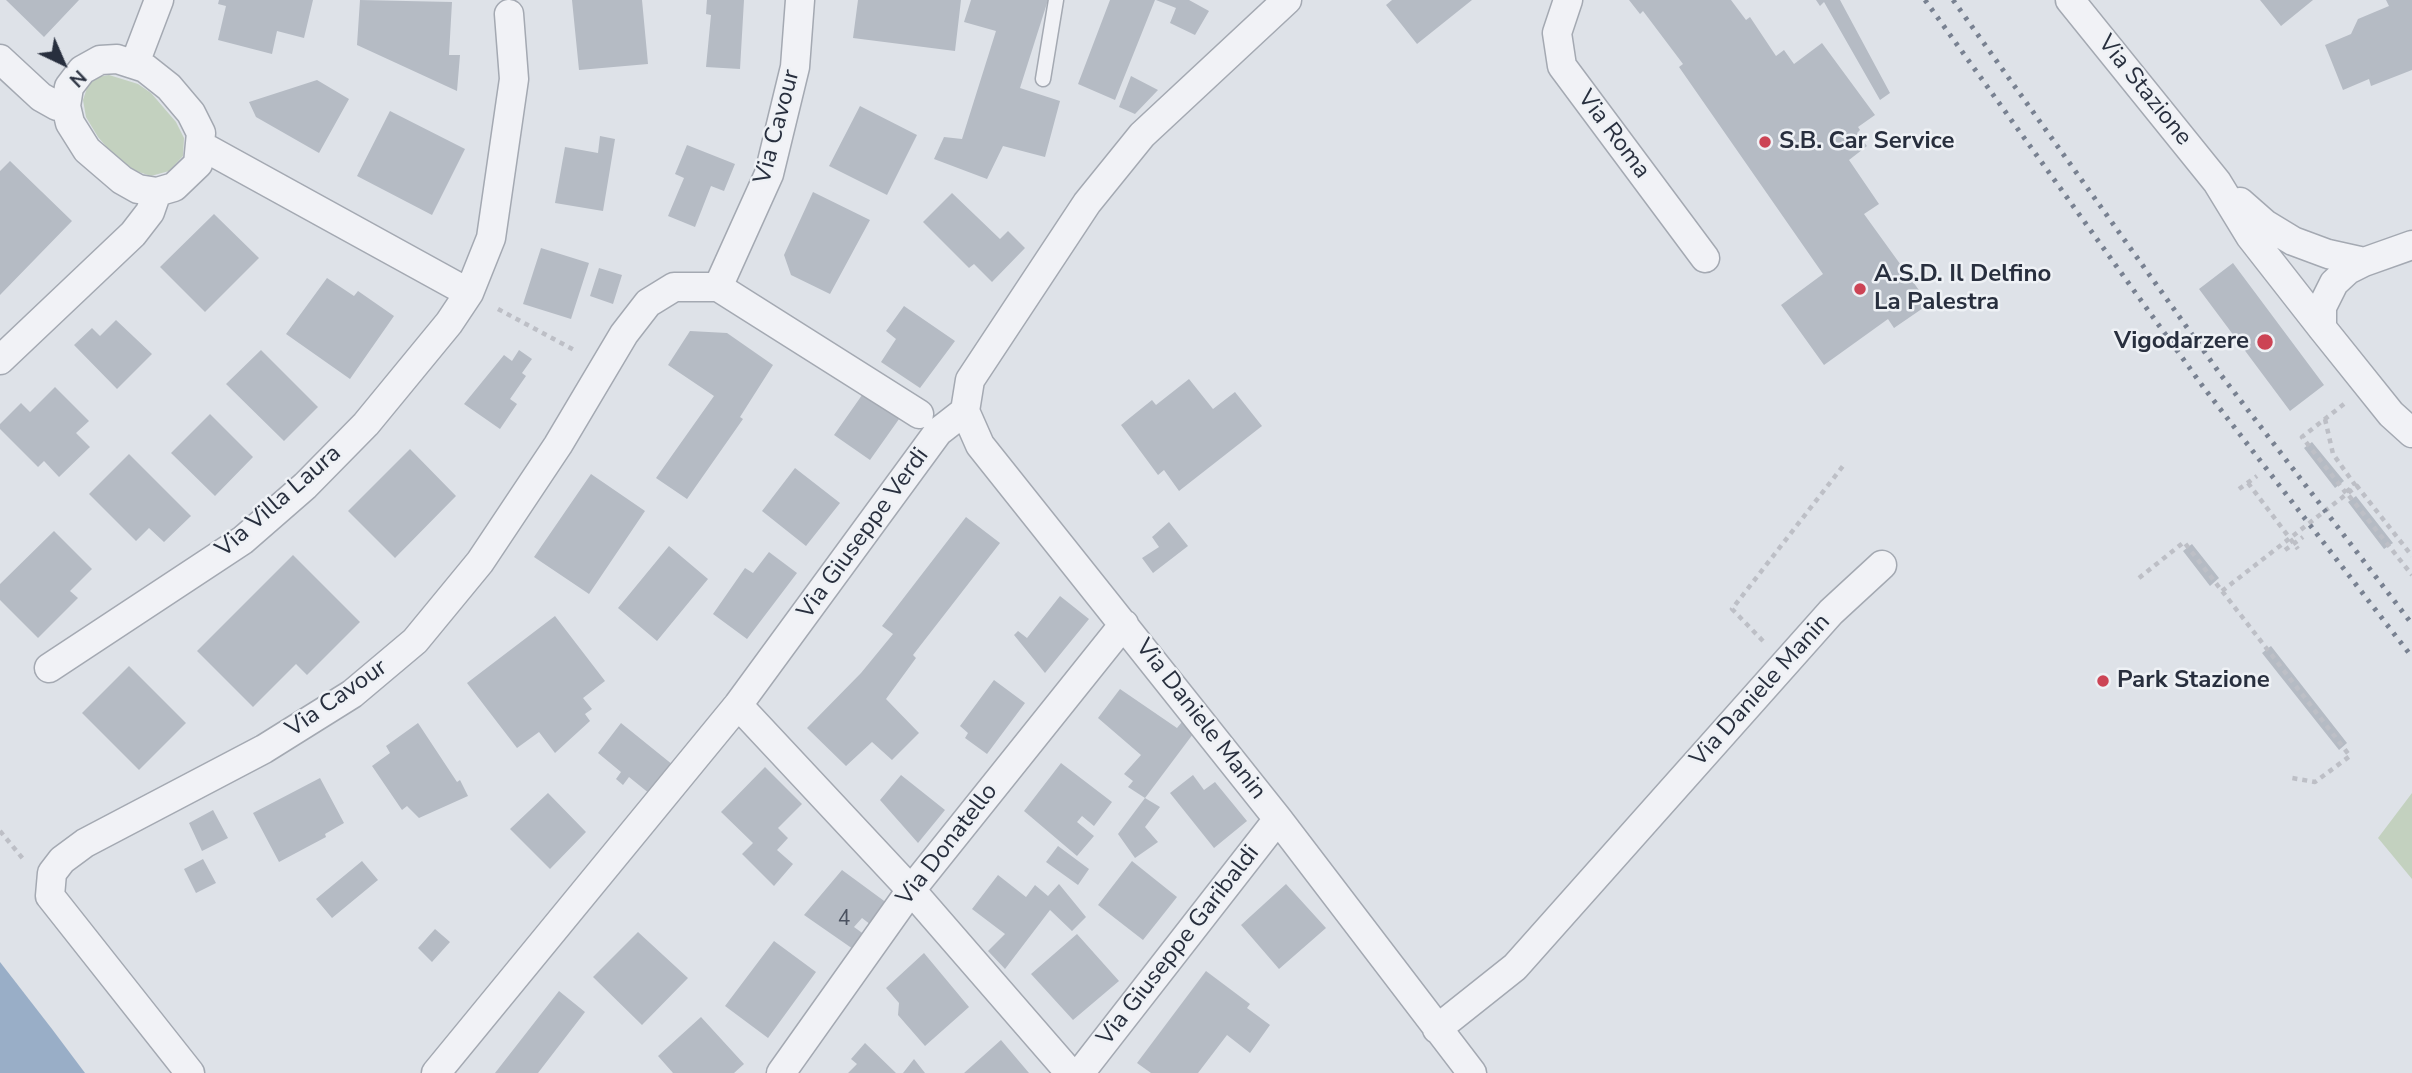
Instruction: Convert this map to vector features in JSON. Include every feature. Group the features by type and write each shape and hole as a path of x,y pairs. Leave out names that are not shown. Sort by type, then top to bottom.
{"street":[{"path":"135,63 159,0"},
{"name":"Via Cavour","path":"190,1073 50,896 52,873 62,860 85,843 264,749 352,694 415,641 480,562 558,445 624,334 648,303 674,287 718,287 769,174 795,67 800,0"},
{"path":"965,411 970,380 1087,203 1142,135 1287,0"},
{"name":"Via Roma","path":"1568,0 1557,33 1562,66 1705,258"},
{"name":"Via Stazione","path":"2070,0 2217,182 2250,236 2322,328 2391,414 2412,433"},
{"name":"Via Villa Laura","path":"49,668 243,540 305,486 366,424 469,293 491,238 505,153 513,79 509,14"},
{"path":"0,59 41,97 57,106 66,106"},
{"path":"100,60 135,63 169,87 191,113 201,133 202,146 198,164 174,187 158,192 138,189 122,180 87,150 70,123 66,106 69,87 82,70 100,60"},
{"path":"202,146 469,293"},
{"name":"Via Stazione","path":"2217,182 2265,224 2294,241 2364,262"},
{"path":"0,360 133,234 150,212 158,192"},
{"path":"2322,328 2322,307 2334,283 2348,270 2412,245"},
{"path":"718,287 919,414"},
{"name":"Via Daniele Manin","path":"965,411 980,445 1278,819 1472,1073"},
{"name":"Via Giuseppe Verdi","path":"436,1073 738,705 938,432 965,411"},
{"name":"Via Daniele Manin","path":"1437,1029 1515,967 1831,612 1882,565"},
{"name":"Via Donatello","path":"781,1073 911,890 1124,624"},
{"path":"738,705 911,890 1070,1073"},
{"name":"Via Giuseppe Garibaldi","path":"1080,1073 1278,819"}],"lane":[{"path":"1043,79 1056,0"}],"path":[{"path":"469,293 604,367"},
{"path":"2346,494 2302,437 2368,385"},
{"path":"2325,419 2333,454 2355,485 2346,492 2412,575"},
{"path":"1785,664 1731,610 1843,466"},
{"path":"2239,489 2257,475"},
{"path":"2248,483 2298,549 2294,544"},
{"path":"2222,591 2357,486 2412,556"},
{"path":"2285,550 2304,537"},
{"path":"2139,578 2184,542 2350,755 2315,782 2292,778"}],"green space":[{"path":"109,75 138,84 151,93 176,122 184,138 183,156 169,171 151,176 136,171 117,159 98,137 86,117 83,100 88,85 98,77"},
{"path":"2412,793 2412,879 2378,838"}],"water":[{"path":"0,962 52,1029 85,1073 0,1073"}],"building":[{"path":"6,0 79,0 44,37"},
{"path":"219,0 313,0 304,38 277,31 272,54 218,40 226,6 218,4"},
{"path":"360,0 452,2 449,55 460,55 457,91 357,45"},
{"path":"572,0 642,0 648,64 579,70"},
{"path":"707,0 744,0 740,69 706,67 711,15 706,14"},
{"path":"858,0 961,0 955,51 853,38"},
{"path":"971,0 1048,0 1020,88 1060,101 1045,157 1003,146 987,179 934,159 944,137 962,139 996,31 964,22"},
{"path":"1110,0 1155,0 1115,100 1078,84"},
{"path":"1156,0 1189,0 1209,11 1195,35 1170,23 1176,8"},
{"path":"1392,0 1472,0 1417,44 1386,5"},
{"path":"1629,0 1731,0 1746,20 1750,17 1776,56 1784,50 1794,64 1822,43 1875,115 1858,127 1860,130 1857,133 1867,146 1849,160 1879,204 1864,214 1929,304 1894,328 1888,319 1824,365 1781,305 1823,274 1679,67 1683,64 1643,11 1640,14"},
{"path":"1816,0 1840,0 1890,93 1880,100 1824,2 1820,6"},
{"path":"2260,0 2313,0 2281,26"},
{"path":"2386,0 2412,0 2412,70 2371,86 2369,79 2343,90 2325,45 2351,34 2358,19 2389,6"},
{"path":"1131,76 1158,90 1135,114 1119,107"},
{"path":"317,80 349,99 319,153 256,117 249,102"},
{"path":"860,106 917,135 887,195 829,166"},
{"path":"390,111 465,149 432,215 357,176"},
{"path":"600,136 615,139 603,211 555,203 565,147 598,153"},
{"path":"687,145 735,164 724,191 711,186 695,227 668,216 684,178 675,174"},
{"path":"10,161 72,221 0,295 0,171"},
{"path":"813,192 870,220 830,294 791,275 784,255"},
{"path":"952,193 1000,239 1008,231 1025,248 992,282 974,264 969,268 923,222"},
{"path":"214,214 259,258 205,312 160,267"},
{"path":"541,248 589,263 571,319 523,304"},
{"path":"2233,263 2324,385 2290,411 2199,289"},
{"path":"599,268 622,275 613,304 590,296"},
{"path":"327,278 354,296 358,291 394,316 350,379 286,334"},
{"path":"904,306 955,341 920,388 881,362 896,339 886,331"},
{"path":"116,320 152,354 117,389 74,345 92,328 100,336"},
{"path":"690,331 727,333 773,365 740,417 743,419 687,499 656,478 714,396 668,365"},
{"path":"261,350 318,407 284,441 226,384"},
{"path":"519,350 532,359 522,373 526,376 510,399 517,404 500,429 464,404 504,355 512,361"},
{"path":"1189,379 1213,409 1235,392 1262,426 1179,491 1164,470 1158,475 1121,425 1152,400 1156,405"},
{"path":"55,387 89,421 76,433 90,447 59,477 44,461 38,467 0,429 0,424 21,403 30,412"},
{"path":"867,388 904,412 870,460 834,435"},
{"path":"210,414 253,457 215,496 171,453"},
{"path":"2312,442 2344,481 2335,488 2304,448"},
{"path":"410,449 456,496 395,558 348,511"},
{"path":"129,454 191,516 164,542 149,528 136,541 89,494"},
{"path":"795,468 840,503 806,546 762,511"},
{"path":"591,474 645,511 589,594 534,557"},
{"path":"2356,496 2393,543 2384,549 2348,502"},
{"path":"966,517 1000,543 913,655 916,658 886,699 919,733 892,760 872,742 846,766 807,728 861,673 893,634 882,626"},
{"path":"1169,522 1188,546 1153,573 1142,558 1159,547 1152,537"},
{"path":"54,531 92,569 70,591 78,598 38,638 0,600 0,584"},
{"path":"2192,544 2219,578 2210,586 2183,551"},
{"path":"669,546 708,579 657,641 618,608"},
{"path":"769,552 797,573 747,639 713,614 745,568 753,573"},
{"path":"293,555 360,622 307,675 296,664 253,707 197,651"},
{"path":"1060,596 1089,619 1045,673 1014,635 1018,631 1027,638"},
{"path":"555,616 605,681 583,698 592,709 585,714 590,721 555,753 539,732 517,748 467,683"},
{"path":"2271,646 2347,743 2339,750 2262,653"},
{"path":"129,666 186,723 139,770 82,713"},
{"path":"994,680 1025,703 987,754 965,738 968,733 960,726"},
{"path":"1120,689 1177,728 1186,717 1196,730 1145,798 1128,787 1133,781 1124,774 1141,755 1098,718"},
{"path":"418,723 457,782 460,780 468,796 419,818 407,806 402,810 372,766 390,753 386,746"},
{"path":"621,723 673,765 650,794 629,777 623,785 616,779 621,772 598,753"},
{"path":"1061,763 1112,802 1094,826 1082,816 1077,822 1094,836 1077,856 1024,811"},
{"path":"765,767 802,804 778,828 788,838 777,850 793,864 774,886 742,854 753,843 721,812"},
{"path":"901,775 945,810 918,843 880,800"},
{"path":"1193,775 1204,790 1215,782 1247,821 1214,848 1170,793"},
{"path":"320,778 344,823 325,834 326,837 279,862 253,813"},
{"path":"548,793 586,832 550,869 510,829"},
{"path":"1145,798 1160,807 1145,827 1158,842 1135,858 1118,834"},
{"path":"213,810 228,838 202,851 189,823"},
{"path":"1058,846 1089,869 1078,885 1046,862"},
{"path":"203,859 216,883 196,893 184,869"},
{"path":"362,861 378,880 332,918 316,899"},
{"path":"1132,861 1177,897 1143,940 1098,905"},
{"path":"842,870 891,906 875,928 862,918 854,927 865,935 853,949 804,915"},
{"path":"998,875 1026,897 1035,885 1048,896 1059,884 1086,917 1072,931 1050,910 1005,969 988,951 1005,934 972,909"},
{"path":"1286,884 1326,928 1279,969 1241,925"},
{"path":"435,929 450,942 432,962 418,948"},
{"path":"638,932 688,978 642,1025 593,977"},
{"path":"1077,934 1119,981 1073,1020 1031,974"},
{"path":"774,941 816,972 768,1038 725,1006"},
{"path":"924,953 969,1007 925,1046 898,1015 899,1003 886,988"},
{"path":"1206,971 1250,1004 1247,1008 1270,1025 1250,1053 1227,1035 1198,1073 1151,1073 1137,1063"},
{"path":"559,991 585,1012 538,1073 495,1073"},
{"path":"701,1017 744,1064 734,1073 673,1073 658,1056"},
{"path":"1001,1040 1029,1073 964,1073"},
{"path":"865,1043 896,1073 848,1073 857,1064 851,1059"},
{"path":"914,1059 925,1073 903,1073"}],"railway":[{"path":"1925,0 2204,388 2412,657"},
{"path":"1953,0 2221,375 2412,624"}],"place":[{"name":"S.B. Car Service","path":"1765,142"},
{"name":"A.S.D. Il Delfino La Palestra","path":"1860,289"},
{"name":"Vigodarzere","path":"2265,342"},
{"name":"Park Stazione","path":"2103,681"}]}
